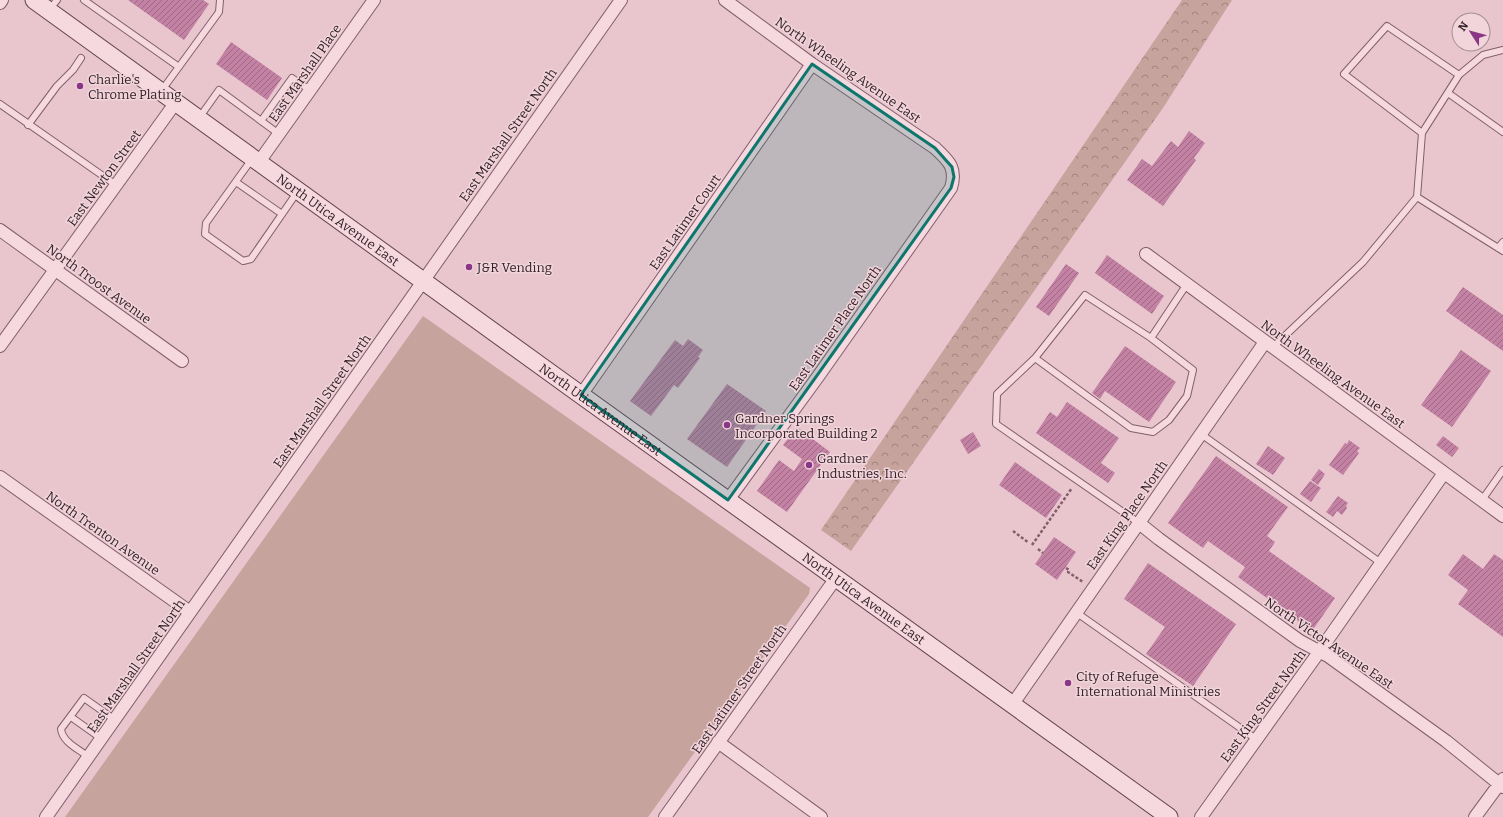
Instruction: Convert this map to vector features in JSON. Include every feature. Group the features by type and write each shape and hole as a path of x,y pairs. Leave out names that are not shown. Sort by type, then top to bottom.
{"main road":[{"name":"North Utica Avenue East","path":"34,0 53,5 176,102 1169,817"}],"street":[{"name":"East Marshall Place","path":"256,160 279,134 374,0"},
{"name":"East Marshall Street North","path":"46,817 621,0"},
{"name":"North Wheeling Avenue East","path":"725,0 812,64 935,148 945,157 952,167"},
{"name":"East Latimer Court","path":"581,395 812,64"},
{"name":"East Newton Street","path":"0,346 176,102"},
{"name":"East Latimer Place North","path":"728,500 817,378 951,188 954,177 952,167"},
{"name":"North Troost Avenue","path":"0,230 182,361"},
{"name":"North Wheeling Avenue East","path":"1146,254 1503,516"},
{"name":"East King Place North","path":"1012,705 1201,434 1269,345"},
{"name":"East King Street North","path":"1201,817 1444,473"},
{"name":"North Trenton Avenue","path":"0,477 190,612"},
{"name":"North Victor Avenue East","path":"1139,523 1300,641 1319,652 1446,741 1502,783"},
{"name":"East Latimer Street North","path":"665,817 836,578"},
{"path":"718,742 821,817"},
{"path":"1475,817 1502,783"}],"lane":[{"path":"84,0 179,67"},
{"path":"161,91 219,12 220,0"},
{"path":"1422,133 1344,74 1387,26 1459,75"},
{"path":"1269,345 1363,262 1417,197 1422,133 1459,75 1483,55 1503,50"},
{"path":"28,125 57,86 73,70 81,58"},
{"path":"261,121 292,78 310,90"},
{"path":"199,118 219,90 279,134"},
{"path":"1448,93 1503,132"},
{"path":"0,104 116,185"},
{"path":"256,160 236,182 206,223 205,234 243,261 251,259 298,190"},
{"path":"236,182 282,214"},
{"path":"1417,197 1500,250 1503,242"},
{"path":"1151,338 1187,284"},
{"path":"1035,358 1131,428 1153,432 1169,420 1187,396 1193,370 1151,338 1085,295 1035,358 997,394 996,424 1139,523"},
{"path":"1201,434 1381,564"},
{"path":"1482,500 1503,470"},
{"path":"1077,612 1256,739"},
{"path":"89,757 68,742 62,734 61,729 84,698 115,720"},
{"path":"71,716 102,739"}],"path":[{"path":"1032,545 1077,480"},
{"path":"1013,531 1029,543"},
{"path":"1038,549 1043,553"},
{"path":"1066,568 1069,570 1068,572 1084,583"}],"highlighted area":[{"path":"812,64 935,148 952,167 954,177 951,188 728,500 581,395"}],"green space":[{"path":"1182,0 1232,0 1163,108 851,551 821,530"},
{"path":"423,316 810,588 809,594 648,817 65,817"}],"building":[{"path":"128,0 203,0 209,4 184,40"},
{"path":"231,42 282,78 267,100 216,64"},
{"path":"1189,131 1205,143 1194,158 1196,160 1163,206 1127,180 1142,159 1152,166 1171,141 1178,147"},
{"path":"1107,255 1164,296 1152,314 1095,273"},
{"path":"1066,264 1079,273 1049,316 1036,307"},
{"path":"1463,287 1503,315 1503,351 1446,311"},
{"path":"688,339 703,350 698,357 700,358 678,388 674,385 651,416 630,401 675,340 683,346"},
{"path":"1125,346 1176,382 1149,422 1105,391 1100,399 1092,393"},
{"path":"1461,350 1491,371 1452,427 1421,405"},
{"name":"Gardner Springs Incorporated Building 2","path":"727,384 766,411 727,467 687,439"},
{"path":"1067,402 1119,438 1101,463 1115,473 1108,483 1036,433 1050,412 1057,417"},
{"name":"Gardner Industries, Inc.","path":"797,427 830,452 787,512 757,491 779,460 794,471 802,459 783,445"},
{"path":"973,432 981,446 968,454 960,440"},
{"path":"1443,436 1459,448 1452,457 1436,445"},
{"path":"1349,440 1360,448 1357,451 1359,453 1343,475 1329,465 1345,443 1347,444"},
{"path":"1268,446 1285,458 1273,475 1256,464"},
{"path":"1216,456 1288,507 1267,536 1275,542 1269,551 1335,598 1312,631 1238,577 1245,567 1208,541 1203,548 1168,523"},
{"path":"1015,462 1062,495 1046,518 999,485"},
{"path":"1319,469 1325,474 1318,485 1311,480"},
{"path":"1310,481 1321,488 1311,502 1300,494"},
{"path":"1338,496 1348,503 1346,506 1347,508 1342,515 1337,511 1333,517 1326,512"},
{"path":"1054,537 1076,552 1057,580 1035,564"},
{"path":"1463,554 1483,569 1494,554 1503,560 1503,637 1458,604 1468,590 1448,575"},
{"path":"1148,563 1236,624 1193,686 1146,654 1165,627 1124,599"}],"place":[{"name":"Charlie's Chrome Plating","path":"80,86"},
{"name":"J&R Vending","path":"469,267"},
{"name":"Gardner Springs Incorporated Building 2","path":"727,425"},
{"name":"Gardner Industries, Inc.","path":"809,465"},
{"name":"City of Refuge International Ministries","path":"1068,683"}]}
